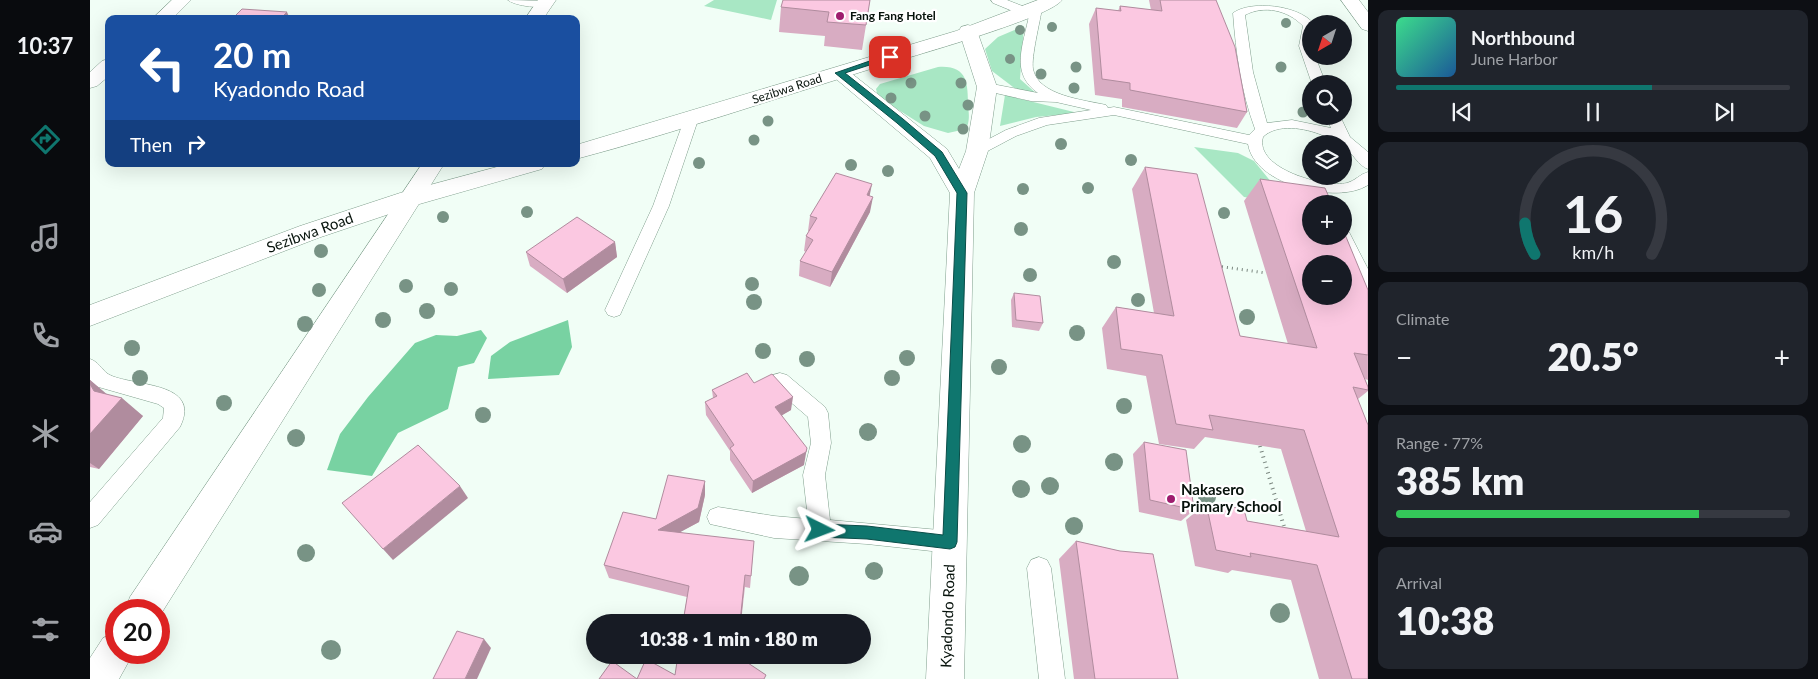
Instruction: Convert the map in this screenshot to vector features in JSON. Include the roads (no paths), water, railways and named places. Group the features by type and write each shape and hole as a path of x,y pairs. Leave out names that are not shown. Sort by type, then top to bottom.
{"street":[{"path":"165,15 182,0"},
{"path":"1350,0 1368,25"},
{"path":"537,15 546,2"},
{"name":"Sezibwa Road","path":"580,151 692,120 968,31 1038,6"},
{"name":"Kyadondo Road","path":"945,679 962,193 977,151 987,87 968,31"},
{"path":"90,82 105,69"},
{"path":"839,73 939,154 962,193"},
{"path":"149,599 408,199 431,167"},
{"name":"Sezibwa Road","path":"90,316 309,232 408,199 523,167"},
{"path":"98,679 108,664"}],"lane":[{"path":"514,0 546,2"},
{"path":"997,0 1038,6 1026,68 1028,78 1036,87 1056,98"},
{"path":"1316,75 1305,46 1309,25 1306,20 1290,11 1268,5 1246,7 1238,13 1243,60 1254,109 1259,154 1273,168 1294,180 1319,188 1350,188 1368,178"},
{"path":"987,87 1031,97 1056,98 1114,111 1258,135 1284,124 1314,128 1332,135"},
{"path":"977,151 1018,130 1044,121 1114,111"},
{"path":"614,310 662,206 692,120"},
{"path":"1352,146 1360,153 1368,164"},
{"path":"1319,188 1322,195"},
{"path":"1348,245 1368,286"},
{"path":"90,367 102,380 164,397 172,402 175,410 173,421 90,518"},
{"path":"780,381 818,413 820,443 814,474 820,530"},
{"path":"718,517 774,528 867,533 950,542"},
{"path":"1039,568 1052,679"}],"place":[{"name":"Fang Fang Hotel","path":"840,16"},
{"name":"Nakasero Primary School","path":"1171,499"}]}
